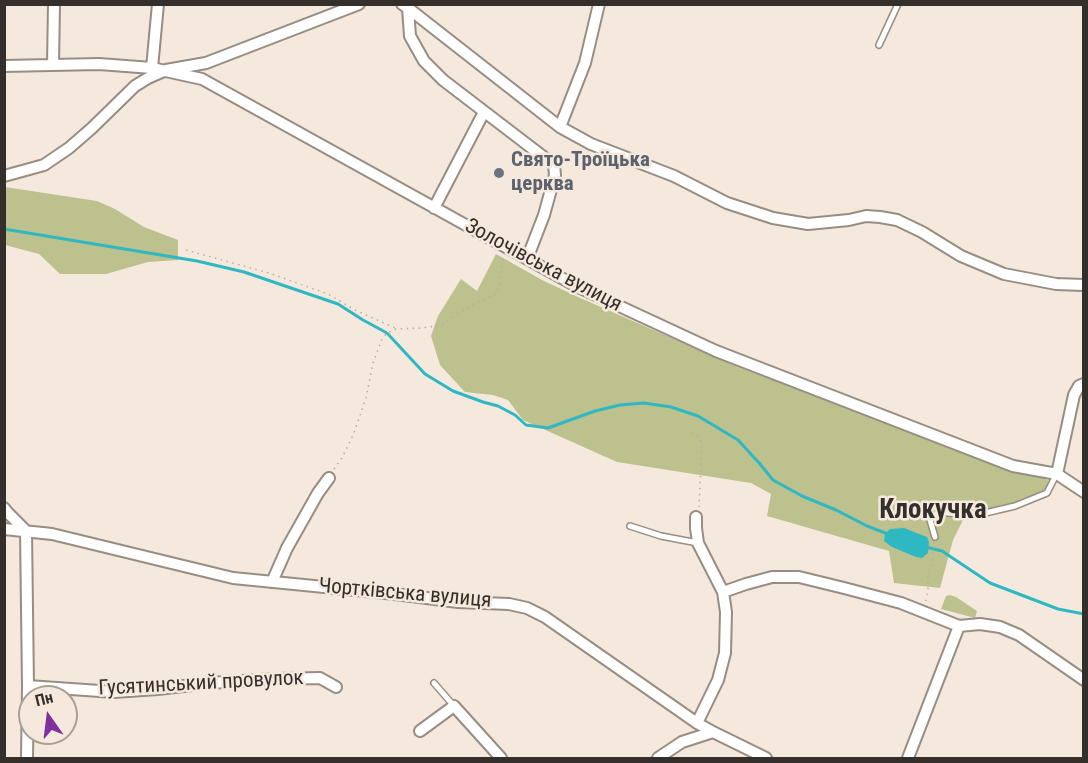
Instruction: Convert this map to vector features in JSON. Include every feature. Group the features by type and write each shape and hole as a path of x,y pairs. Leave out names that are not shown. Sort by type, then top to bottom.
{"street":[{"path":"53,65 54,4"},
{"path":"152,68 158,4"},
{"path":"4,176 45,165 92,128 135,86 148,78 166,70 206,63 359,4"},
{"path":"560,127 585,63 598,4"},
{"path":"405,6 560,127 591,144 674,176 727,203 773,218 808,224 866,216 897,220 961,256 1004,274 1056,284 1083,285"},
{"path":"405,6 410,36 424,61 443,80 550,161 555,168 555,176 544,215 527,259"},
{"name":"Золочівська вулиця","path":"4,66 99,64 166,70 202,79 576,286 716,351 1013,466 1056,474 1083,492"},
{"path":"434,208 484,112"},
{"path":"1056,474 1074,395 1079,386 1083,384"},
{"path":"272,582 286,548 329,478"},
{"path":"4,508 26,531 28,685"},
{"path":"696,517 698,543 723,592 726,612 725,653 718,680 698,723"},
{"name":"Чортківська вулиця","path":"4,529 52,534 233,578 458,602 509,603 527,608 545,617 698,723 766,759"},
{"path":"723,592 771,577 799,577 902,603 959,626 980,624 1000,627 1018,635 1083,680"},
{"path":"908,759 959,626"},
{"name":"Гусятинський провулок","path":"78,689 114,692 209,683 320,678 336,687"},
{"path":"420,731 454,706 501,759"},
{"path":"658,759 682,742 713,732"}],"lane":[{"path":"879,45 898,4"},
{"path":"934,537 930,520 936,515 942,513 981,514 1015,506 1047,493 1056,474"},
{"path":"630,526 661,536 698,543"},
{"path":"434,682 454,706"}],"path":[{"path":"186,250 269,273 328,294 355,310 396,328 422,328 441,325 496,293 500,282 504,247"},
{"path":"329,478 354,433 382,339 396,328"},
{"path":"692,432 699,437 702,444 696,517"},
{"path":"923,611 928,588 928,571 932,563 934,537"}],"green space":[{"path":"5,187 97,201 144,227 178,240 178,260 148,262 106,274 60,274 39,254 5,245"},
{"path":"496,254 578,297 738,367 1017,465 1053,483 1048,494 1017,507 965,516 953,540 940,588 894,583 889,551 767,516 771,494 751,483 617,462 523,420 508,400 493,395 465,392 440,365 431,336 438,316 461,279 477,291"},
{"path":"950,595 977,611 975,618 941,609 946,596"}],"water":[{"path":"904,528 927,537 928,553 922,558 892,547 884,541 885,534 890,529"}],"waterway":[{"path":"4,229 197,261 244,272 338,304 387,333 425,374 453,391 498,406 515,415 526,425 548,428 595,411 620,405 644,403 671,407 698,416 738,440 773,480 802,496 888,534"},
{"path":"926,547 942,551 990,583 1058,609 1084,614"}],"place":[{"name":"Свято-Троїцька церква","path":"499,173"}],"district":[{"name":"Клокучка","path":"933,511"}]}
